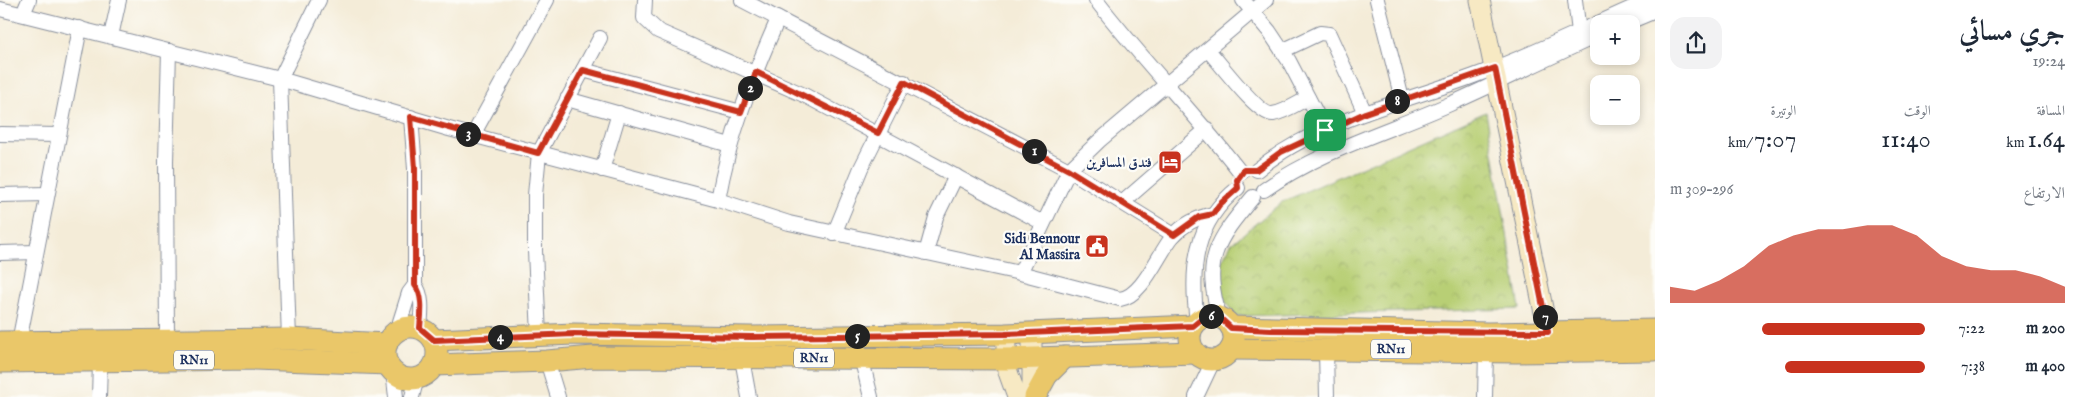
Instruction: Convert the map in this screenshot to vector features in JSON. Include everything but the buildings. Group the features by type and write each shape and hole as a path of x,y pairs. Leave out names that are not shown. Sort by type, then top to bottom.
{"main road":[{"path":"1480,0 1497,75 1550,342"},
{"name":"RN11","path":"391,353 404,328 427,334 752,337 1032,334 1195,324 1212,316 1226,323 1327,331 1550,342 1655,350"},
{"path":"1195,324 1190,335 1190,344 1213,354 1234,339 1226,323"},
{"name":"RN11","path":"391,353 404,378 414,387 434,365 547,361 593,357 1031,358 1213,354 1326,349 1486,351 1655,330"},
{"path":"427,334 437,350 434,365"},
{"path":"1005,334 1006,358 1017,397"},
{"path":"1032,334 1031,358 1034,397"},
{"name":"RN11","path":"9,342 289,339 391,353"},
{"name":"RN11","path":"0,362 254,359 391,353"},
{"path":"1034,397 1047,375 1065,357"}],"street":[{"path":"23,14 30,0"},
{"path":"111,36 119,0"},
{"path":"289,339 280,79 319,0"},
{"path":"473,135 547,0"},
{"path":"645,0 642,12 646,22 651,26 756,72 878,133 1042,223"},
{"path":"742,0 778,20 904,82 1069,170 1174,235"},
{"path":"1096,0 1166,86 1207,129 1241,173"},
{"path":"1243,0 1282,51 1325,130"},
{"path":"1020,273 1042,223 1069,170 1099,141 1266,0"},
{"path":"1377,0 1402,99"},
{"path":"1575,0 1579,32"},
{"path":"1226,323 1210,279 1214,256 1226,231 1258,194 1300,167 1351,142 1448,105 1497,75 1634,3 1650,0"},
{"path":"0,9 280,79 538,153 718,200 789,223 1020,273 1120,299 1128,298 1137,290 1174,235 1199,217 1213,214"},
{"path":"1640,17 1655,11"},
{"path":"718,200 730,145 741,112 778,20"},
{"path":"9,342 36,252 80,28"},
{"path":"1282,51 1320,33 1329,34 1365,113"},
{"path":"539,335 535,251 535,195 538,153 600,38"},
{"path":"1256,170 1281,152 1365,113 1402,99 1497,75 1590,39"},
{"path":"1208,50 1256,105 1267,113 1277,113 1308,98"},
{"path":"167,340 166,161 169,51"},
{"path":"583,70 741,112"},
{"path":"834,234 878,133 904,82"},
{"path":"567,99 730,145"},
{"path":"602,170 619,114"},
{"path":"411,117 415,168 415,285 419,291 427,334"},
{"path":"1123,202 1207,129"},
{"path":"0,134 58,135"},
{"path":"1248,169 1256,170 1264,176 1258,194 1244,196 1238,188 1237,180 1241,173 1248,169"},
{"path":"926,253 936,217 956,176"},
{"path":"1195,324 1194,268 1200,241 1219,205 1238,188"},
{"path":"0,195 47,194"},
{"path":"0,253 36,252"},
{"path":"396,397 391,353 409,293 415,285"},
{"path":"1326,349 1327,397"},
{"path":"1486,351 1486,397"},
{"path":"1196,397 1213,354"},
{"path":"861,357 871,397"},
{"path":"742,358 749,397"},
{"path":"547,361 558,397"},
{"path":"99,397 100,362"}],"green space":[{"path":"1486,112 1520,309 1236,316 1221,297 1218,268 1231,244 1282,202"}],"place":[{"name":"فندق المسافرين","path":"1170,162"},
{"name":"Sidi Bennour Al Massira","path":"1097,246"}],"route":[{"path":"1495,68 1548,332 1271,330 1231,328 1220,318 1212,316 1204,317 1193,326 1005,334 752,337 574,334 434,340 420,328 421,305 419,291 415,285 415,168 411,117 538,153 583,70 741,112 756,72 878,133 904,82 1069,170 1174,235 1199,217 1213,214 1227,196 1238,188 1237,180 1244,170 1256,170 1281,152 1325,130 1402,99 1479,75 1495,68"}]}
